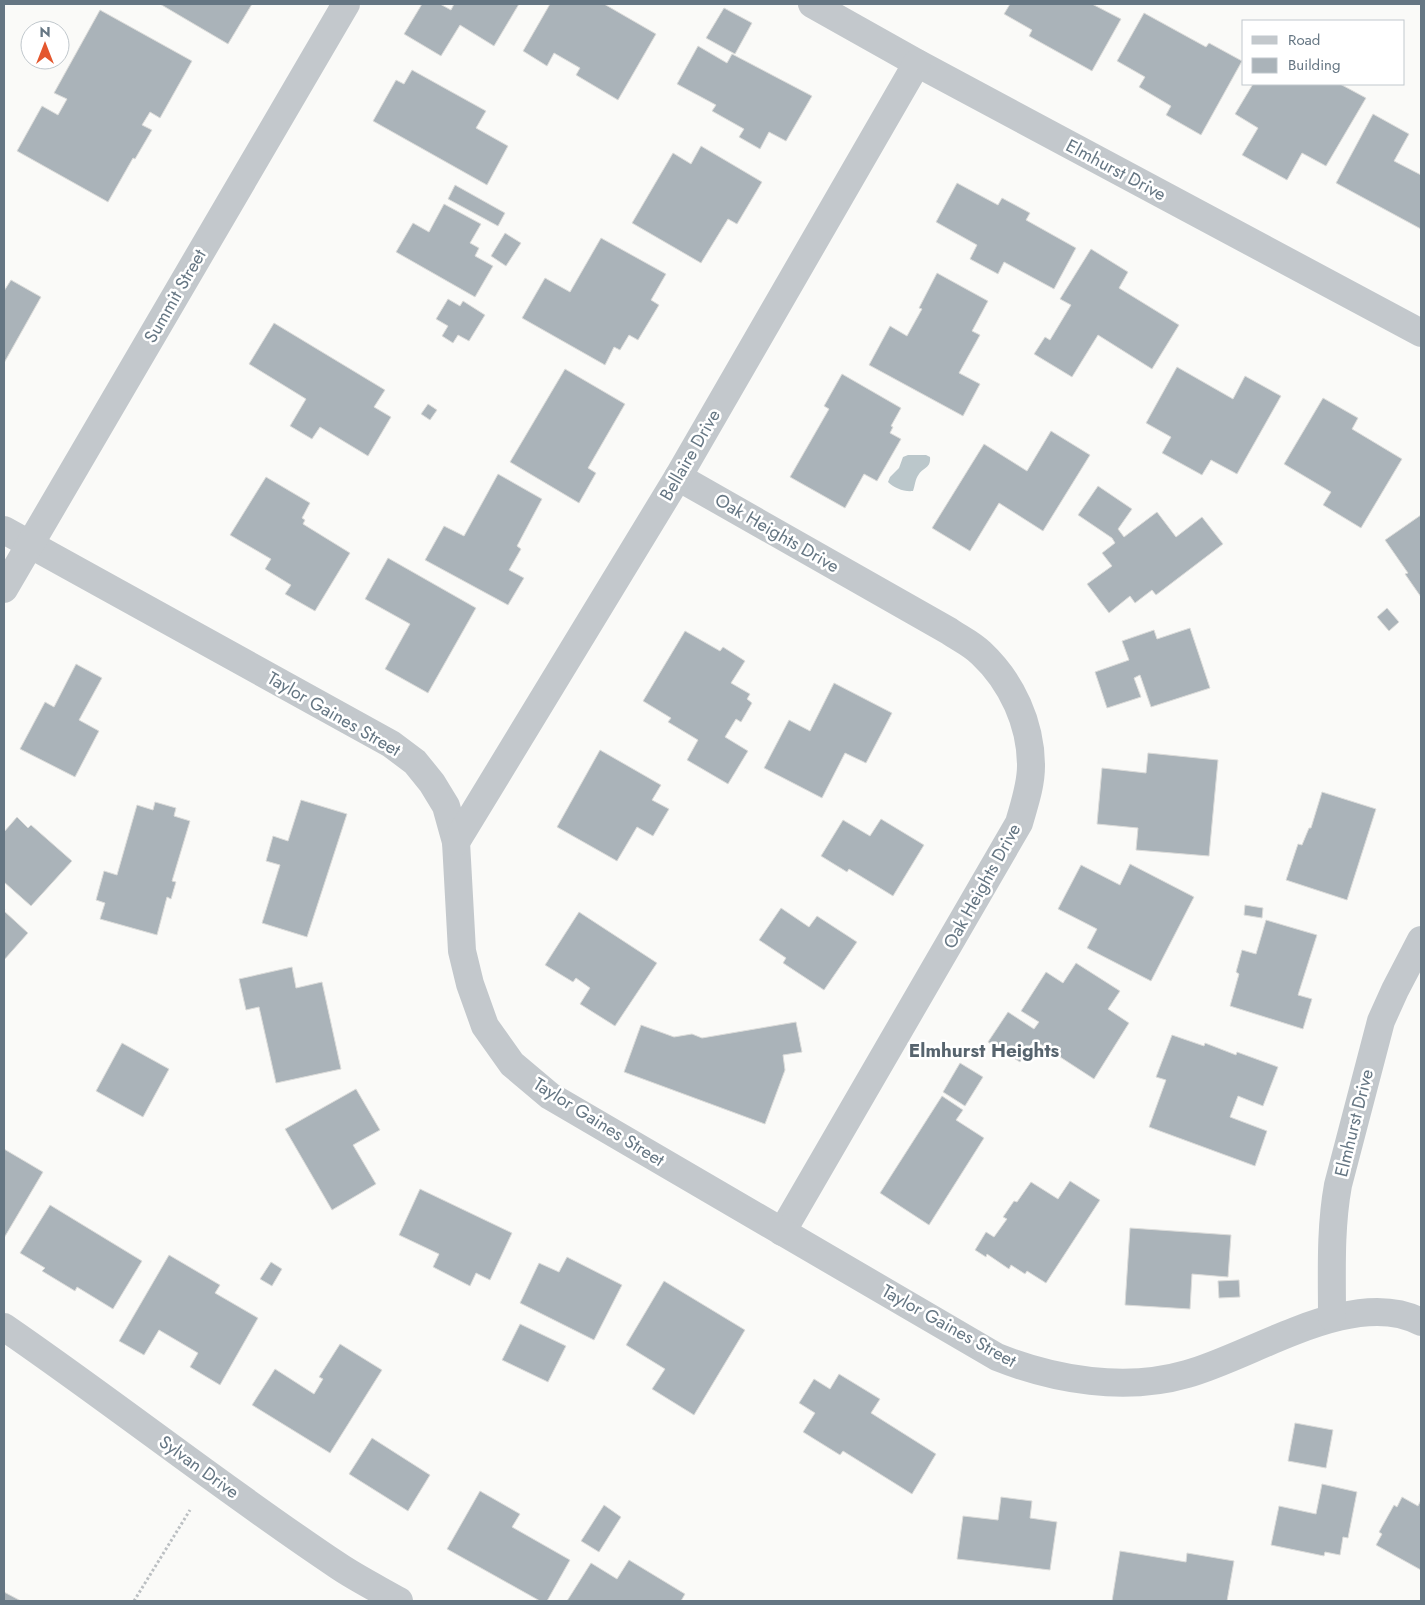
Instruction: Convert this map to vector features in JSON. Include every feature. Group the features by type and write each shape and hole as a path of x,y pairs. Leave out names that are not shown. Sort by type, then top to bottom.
{"street":[{"name":"Summit Street","path":"4,589 346,4"},
{"name":"Elmhurst Drive","path":"812,4 917,63 1421,333"},
{"name":"Bellaire Drive","path":"456,842 678,476 917,63"},
{"name":"Oak Heights Drive","path":"678,476 941,626 980,652 1003,678 1018,705 1028,736 1031,767 1027,795 1019,823 782,1232"},
{"name":"Taylor Gaines Street","path":"4,530 391,744 415,762 432,782 446,806 456,842 462,951 470,984 485,1026 512,1064 550,1096 996,1357 1019,1366 1065,1377 1090,1380 1137,1381 1187,1374 1332,1317 1360,1312 1386,1312 1411,1317 1421,1322"},
{"name":"Elmhurst Drive","path":"1332,1317 1332,1239 1338,1185 1381,1021 1421,940"},
{"name":"Sylvan Drive","path":"4,1327 75,1375 278,1524 382,1597"}],"path":[{"path":"134,1601 190,1510"}],"shaded area":[{"path":"908,455 926,455 930,457 928,465 916,480 913,491 899,489 888,482 890,477 899,468 903,457"}],"building":[{"path":"160,4 252,4 228,44"},
{"path":"422,4 440,4 451,10 454,4 519,4 494,46 460,25 441,56 404,34"},
{"path":"550,4 604,4 656,34 618,100 576,75 580,68 554,53 547,66 523,51"},
{"path":"1010,4 1092,4 1121,19 1092,71 1029,36 1032,30 1004,14"},
{"path":"724,8 752,23 735,54 706,38"},
{"path":"100,10 192,61 160,118 150,112 142,125 152,130 135,159 133,158 108,202 17,151 42,106 58,115 67,99 54,93 67,70 70,70 70,64"},
{"path":"1144,13 1206,47 1209,43 1242,61 1201,135 1166,115 1171,106 1139,87 1145,77 1117,61"},
{"path":"698,46 727,63 732,54 812,96 786,141 769,132 760,149 739,137 744,129 712,111 716,105 677,84"},
{"path":"412,70 486,111 476,128 508,146 487,185 373,121 396,80 404,84"},
{"path":"1252,85 1342,85 1366,98 1326,166 1302,153 1287,180 1242,155 1258,128 1235,114"},
{"path":"1373,114 1409,134 1394,161 1421,175 1421,229 1336,183"},
{"path":"701,146 762,182 737,224 728,219 701,263 632,223 673,153 691,164"},
{"path":"957,183 998,205 1002,198 1030,213 1026,220 1076,248 1054,289 1004,262 998,274 970,259 977,245 936,222"},
{"path":"455,185 505,213 498,226 448,199"},
{"path":"444,204 481,224 470,243 479,248 475,256 493,266 475,297 396,252 413,223 429,232"},
{"path":"505,233 521,243 506,266 491,256"},
{"path":"601,238 666,274 651,300 659,305 638,340 629,335 620,350 614,347 605,365 522,318 545,278 570,292"},
{"path":"1091,249 1128,272 1119,288 1179,325 1152,369 1098,335 1072,377 1034,354 1045,337 1050,340 1071,305 1060,299"},
{"path":"937,273 988,301 972,331 980,335 959,373 980,384 963,416 869,365 890,326 907,336 922,309 919,308"},
{"path":"11,280 41,297 4,363 4,291"},
{"path":"448,299 460,306 463,301 485,315 469,341 458,335 453,343 442,336 448,326 436,319"},
{"path":"274,323 385,390 374,407 391,417 368,456 320,427 312,439 290,426 306,399 249,364"},
{"path":"1177,367 1233,399 1245,376 1281,396 1237,474 1211,460 1202,475 1162,453 1171,437 1146,423"},
{"path":"565,369 625,404 588,468 596,473 579,503 510,462"},
{"path":"842,374 901,408 891,426 893,427 890,433 901,439 877,481 864,474 845,508 790,477 829,409 824,406"},
{"path":"1323,398 1358,418 1352,429 1402,459 1361,528 1323,505 1331,492 1284,464"},
{"path":"428,404 437,410 430,420 421,414"},
{"path":"1051,431 1090,455 1043,531 999,503 970,551 932,528 984,444 1027,471"},
{"path":"498,474 542,499 517,546 521,549 509,570 524,578 508,605 425,560 444,526 464,536"},
{"path":"266,477 310,503 302,518 305,520 303,524 350,553 315,611 285,594 291,585 265,569 271,559 230,535"},
{"path":"1098,486 1132,509 1118,529 1124,537 1157,512 1176,537 1202,517 1223,544 1156,595 1152,590 1135,603 1130,596 1109,613 1087,584 1112,566 1102,553 1115,543 1112,538 1078,515"},
{"path":"1421,515 1421,597 1405,574 1408,573 1385,540"},
{"path":"388,558 476,608 428,693 385,669 410,624 365,599"},
{"path":"1387,608 1399,622 1389,631 1377,617"},
{"path":"1190,628 1210,688 1151,707 1140,675 1134,678 1141,697 1107,708 1095,672 1129,660 1122,641 1154,630 1157,639"},
{"path":"685,631 720,651 723,647 745,661 731,683 750,694 747,699 752,703 741,722 736,719 725,737 748,751 728,784 687,760 698,740 668,722 671,718 643,701"},
{"path":"76,664 102,678 79,720 99,731 75,777 20,749 45,702 54,707"},
{"path":"834,683 892,713 866,763 845,753 822,798 764,768 789,720 810,731"},
{"path":"600,750 661,785 652,800 669,809 653,836 637,827 617,861 557,827"},
{"path":"1148,753 1218,760 1209,856 1136,850 1138,828 1097,824 1102,768 1146,773"},
{"path":"1322,792 1376,809 1347,900 1286,880 1298,844 1302,845 1309,828 1311,828"},
{"path":"301,800 347,814 307,937 262,923 280,865 266,861 273,836 288,841"},
{"path":"155,802 176,808 174,816 190,821 172,881 176,882 171,899 167,897 157,935 100,919 105,903 96,900 104,871 117,875 137,805 153,810"},
{"path":"17,817 28,828 31,825 72,861 31,906 4,882 4,832"},
{"path":"881,819 924,845 893,896 849,869 847,872 821,856 843,820 870,836"},
{"path":"1130,864 1194,897 1151,981 1087,948 1097,929 1058,909 1081,865 1120,885"},
{"path":"1245,905 1263,908 1262,918 1244,915"},
{"path":"781,908 809,927 817,916 857,942 824,990 783,963 786,958 759,940"},
{"path":"4,911 28,933 4,960"},
{"path":"579,912 657,963 615,1026 580,1004 590,988 576,978 573,982 545,965"},
{"path":"1266,920 1317,935 1298,995 1312,999 1303,1029 1230,1006 1239,974 1236,972 1242,950 1256,954"},
{"path":"1076,963 1120,991 1108,1009 1129,1023 1094,1079 1034,1040 1020,1062 988,1042 1008,1012 1034,1029 1039,1022 1021,1011 1046,972 1063,983"},
{"path":"292,967 296,988 322,982 341,1069 276,1083 259,1007 246,1010 239,979"},
{"path":"796,1022 802,1052 783,1055 785,1070 765,1124 624,1072 641,1025 674,1037 692,1034 702,1038"},
{"path":"1172,1035 1204,1046 1205,1043 1236,1055 1237,1052 1278,1067 1263,1106 1238,1096 1230,1117 1267,1131 1255,1166 1149,1127 1166,1080 1156,1077"},
{"path":"122,1043 169,1069 143,1117 96,1091"},
{"path":"960,1063 983,1077 965,1106 943,1092"},
{"path":"356,1089 380,1130 353,1145 376,1184 332,1210 285,1129"},
{"path":"942,1096 963,1110 956,1120 984,1138 929,1225 880,1193"},
{"path":"4,1149 43,1172 4,1238"},
{"path":"1070,1181 1100,1200 1046,1283 1027,1271 1025,1274 1011,1265 1009,1269 987,1254 986,1257 975,1250 986,1232 994,1237 1007,1219 1003,1217 1014,1201 1017,1202 1031,1182 1058,1199"},
{"path":"420,1189 512,1233 490,1280 476,1273 470,1286 433,1267 439,1254 399,1235"},
{"path":"50,1205 142,1261 113,1309 77,1287 75,1291 42,1271 45,1268 20,1253"},
{"path":"1130,1228 1231,1235 1228,1277 1192,1274 1190,1309 1125,1305"},
{"path":"169,1255 220,1285 215,1293 258,1318 220,1385 190,1367 198,1353 159,1330 144,1355 119,1341"},
{"path":"567,1257 622,1285 594,1340 520,1303 539,1263 559,1272"},
{"path":"271,1262 282,1269 272,1286 260,1279"},
{"path":"1239,1280 1240,1297 1219,1298 1218,1281"},
{"path":"664,1281 745,1330 694,1415 652,1389 665,1369 626,1345"},
{"path":"520,1324 566,1346 548,1382 502,1360"},
{"path":"340,1344 382,1370 330,1453 252,1405 275,1369 314,1394 323,1379 319,1377"},
{"path":"839,1374 880,1399 871,1413 936,1454 912,1494 843,1451 840,1455 803,1432 815,1413 799,1403 814,1379 830,1389"},
{"path":"1295,1423 1333,1430 1326,1468 1288,1461"},
{"path":"372,1438 430,1475 408,1511 349,1474"},
{"path":"1322,1484 1357,1492 1348,1538 1343,1537 1340,1555 1325,1552 1324,1556 1271,1545 1279,1506 1316,1514"},
{"path":"480,1491 520,1514 512,1527 570,1560 547,1601 540,1601 447,1549"},
{"path":"1001,1497 1032,1501 1030,1518 1057,1522 1050,1570 957,1559 963,1516 998,1520"},
{"path":"1402,1497 1418,1506 1421,1500 1421,1570 1376,1545 1382,1534 1379,1532 1394,1505 1397,1507"},
{"path":"604,1505 621,1517 599,1552 581,1541"},
{"path":"1120,1551 1186,1562 1187,1553 1234,1561 1227,1601 1112,1601"},
{"path":"629,1560 685,1594 681,1601 567,1601 591,1563 617,1579"},
{"path":"4,1592 21,1601 4,1601"}],"district":[{"name":"Elmhurst Heights","path":"984,1050"}]}
